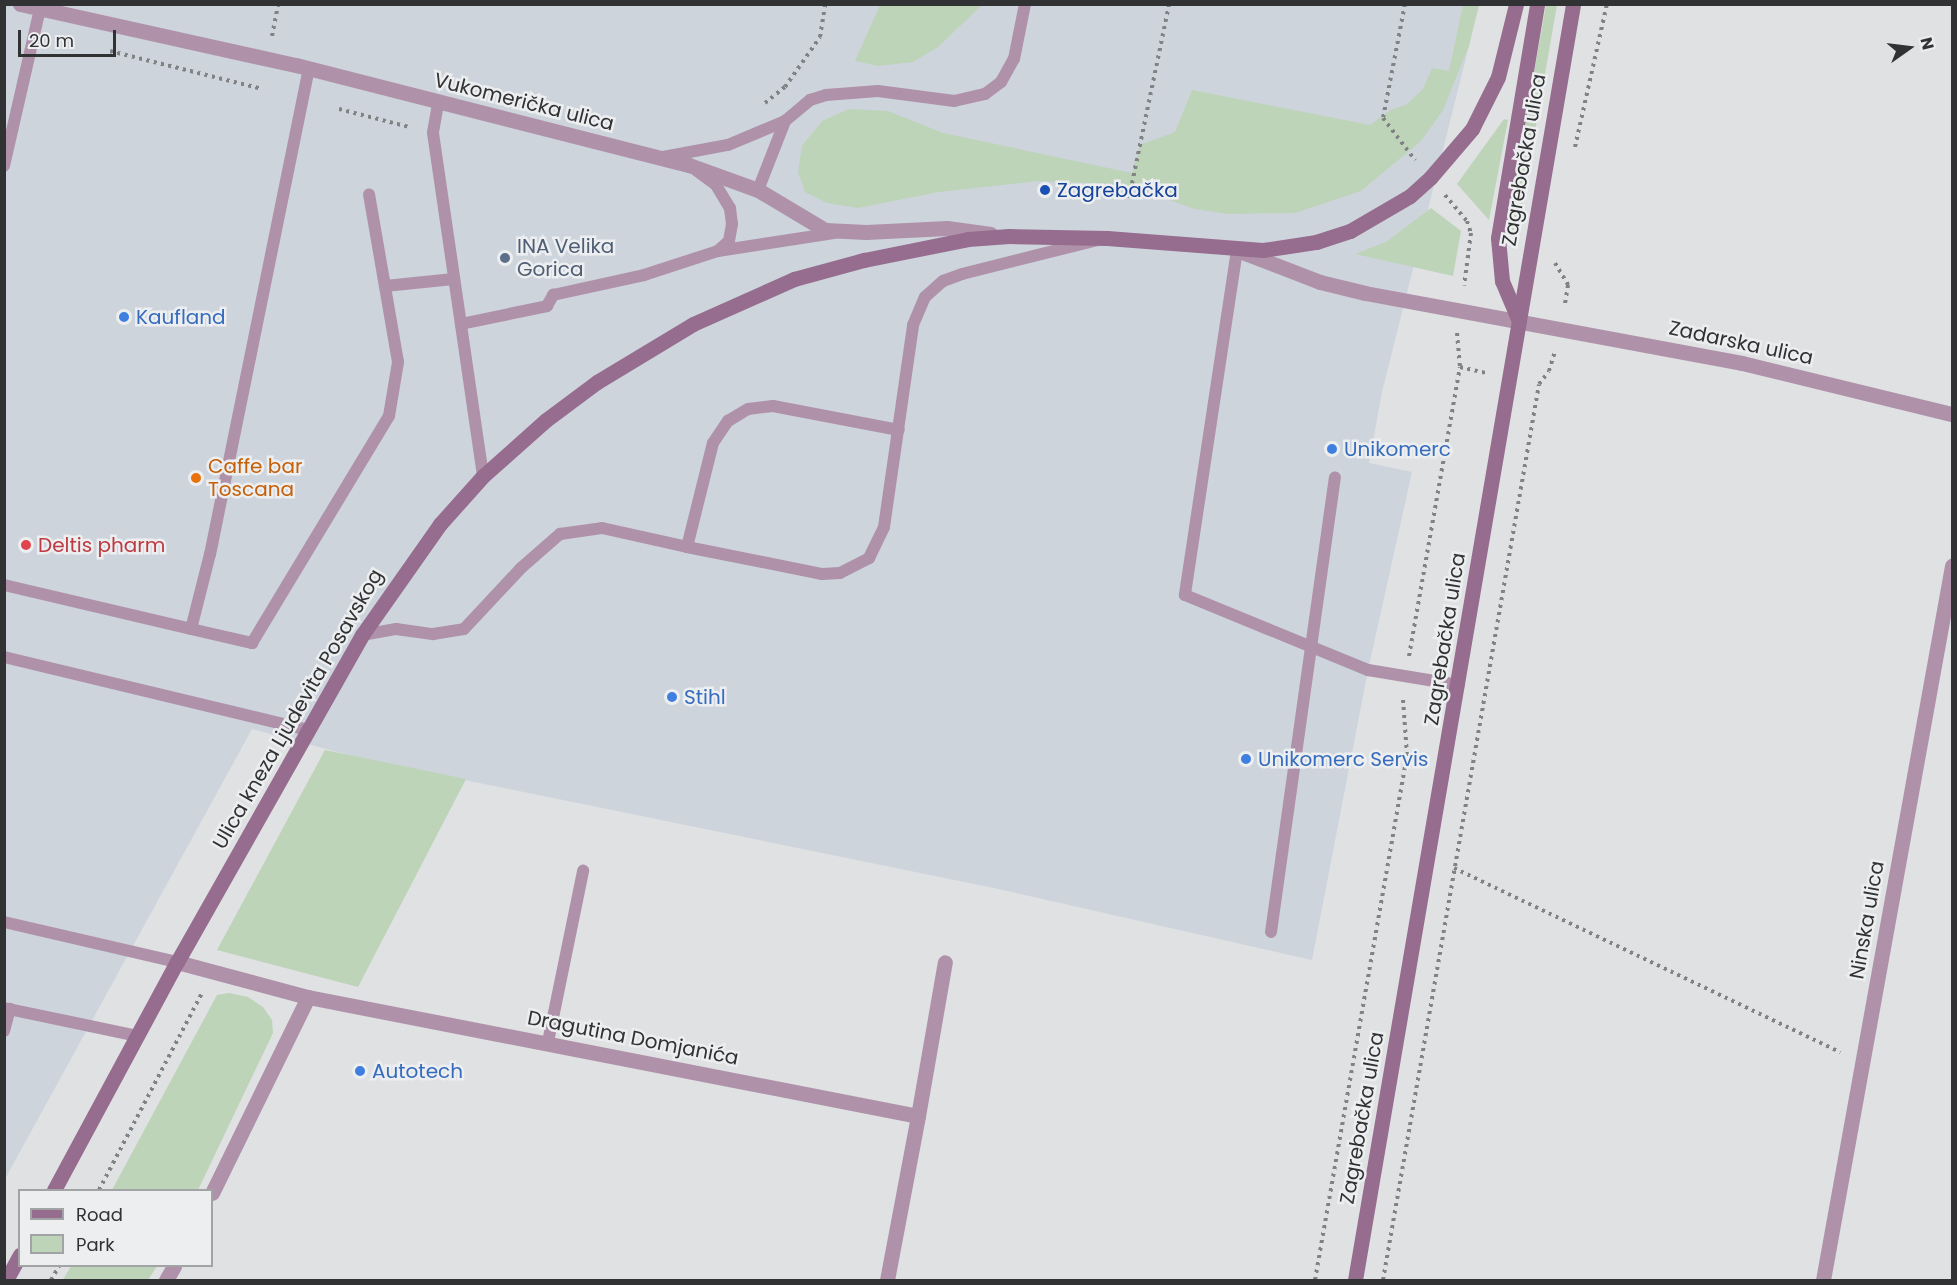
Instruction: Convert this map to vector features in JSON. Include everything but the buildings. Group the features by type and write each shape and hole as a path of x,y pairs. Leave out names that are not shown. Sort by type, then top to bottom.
{"main road":[{"name":"Zagrebačka ulica","path":"1237,250 1294,246 1350,231 1410,196 1430,178 1472,129 1498,77 1516,4"},
{"path":"1519,321 1502,281 1498,237 1537,4"},
{"name":"Zagrebačka ulica","path":"1355,1281 1459,685 1573,4"},
{"name":"Ulica kneza Ljudevita Posavskog","path":"55,1189 177,962 362,635 433,532 483,476 546,420 597,382 693,324 794,279 864,260 968,239 1009,236 1107,238 1237,250"},
{"path":"6,1281 18,1259"}],"street":[{"name":"Vukomerička ulica","path":"20,4 309,68 438,104 689,165 758,190 808,223 843,232 948,228 1009,236"},
{"name":"Zadarska ulica","path":"1237,250 1320,282 1742,363 1953,414"},
{"name":"Ninska ulica","path":"1823,1281 1953,566"},
{"name":"Dragutina Domjanića","path":"177,962 212,974 308,997 918,1116"},
{"path":"887,1281 945,962"},
{"path":"213,1191 308,997"},
{"path":"166,1281 173,1267"}],"lane":[{"path":"758,190 785,121 798,107 826,95 878,91 954,101 985,94 1001,82 1014,59 1025,4"},
{"path":"4,166 40,9"},
{"path":"191,628 210,554 309,68"},
{"path":"438,104 433,133 461,324 483,451 483,476"},
{"path":"660,158 728,145 785,121"},
{"path":"689,165 716,185 730,208 732,224 729,241 718,251"},
{"path":"4,585 252,643 389,416 398,362 369,194"},
{"path":"461,324 547,306 553,295 644,276 718,251 843,232"},
{"path":"362,635 396,629 433,634 464,629 521,568 560,534 602,528 822,574 856,567 869,558 885,526 913,325 925,297 943,281 962,274 1107,238"},
{"path":"1237,250 1185,595 1368,670 1459,685"},
{"path":"385,286 454,279"},
{"path":"687,547 713,443 720,430 736,414 773,406 899,430"},
{"path":"1271,932 1335,477"},
{"path":"4,657 307,730"},
{"path":"548,1042 582,871"},
{"path":"4,922 177,962"},
{"path":"4,1031 7,1009 138,1036"}],"path":[{"path":"272,38 278,4"},
{"path":"759,108 785,87 820,37 825,4"},
{"path":"1129,198 1169,4"},
{"path":"1405,4 1383,118 1415,160"},
{"path":"1574,151 1607,4"},
{"path":"102,49 262,89"},
{"path":"339,110 409,127"},
{"path":"1383,1281 1539,384 1549,371 1568,285 1554,265 1556,256"},
{"path":"1315,1281 1407,754 1402,700 1460,367"},
{"path":"1454,868 1862,1063"},
{"path":"100,1189 212,974"},
{"path":"51,1281 58,1267"}],"shaded area":[{"path":"5,5 1476,5 1469,46 1382,392 1369,463 1412,472 1368,670 1312,960 994,888 367,760 252,729 5,1179"}],"green space":[{"path":"880,4 982,5 938,47 913,62 878,66 855,61"},
{"path":"1463,5 1479,5 1469,46 1443,110 1421,141 1361,191 1295,213 1228,214 1195,209 1127,185 1038,181 939,192 858,208 827,203 805,192 798,172 802,146 822,121 849,109 888,111 943,133 1132,173 1140,145 1175,132 1192,90 1370,125 1392,109 1406,105 1423,89 1432,68 1449,71"},
{"path":"1546,5 1557,5 1518,228 1510,231 1508,221"},
{"path":"1504,119 1508,120 1489,220 1457,184"},
{"path":"1431,208 1461,231 1453,276 1355,254 1386,242"},
{"path":"325,750 466,779 358,987 217,950"},
{"path":"229,993 248,997 263,1007 272,1020 273,1033 198,1189 113,1189 217,995"},
{"path":"70,1267 156,1267 148,1280 63,1280"}],"place":[{"name":"Zagrebačka","path":"1045,190"},
{"name":"INA Velika Gorica","path":"505,258"},
{"name":"Kaufland","path":"124,317"},
{"name":"Unikomerc","path":"1332,449"},
{"name":"Caffe bar Toscana","path":"196,478"},
{"name":"Deltis pharm","path":"26,545"},
{"name":"Stihl","path":"672,697"},
{"name":"Unikomerc Servis","path":"1246,759"},
{"name":"Autotech","path":"360,1071"}]}
